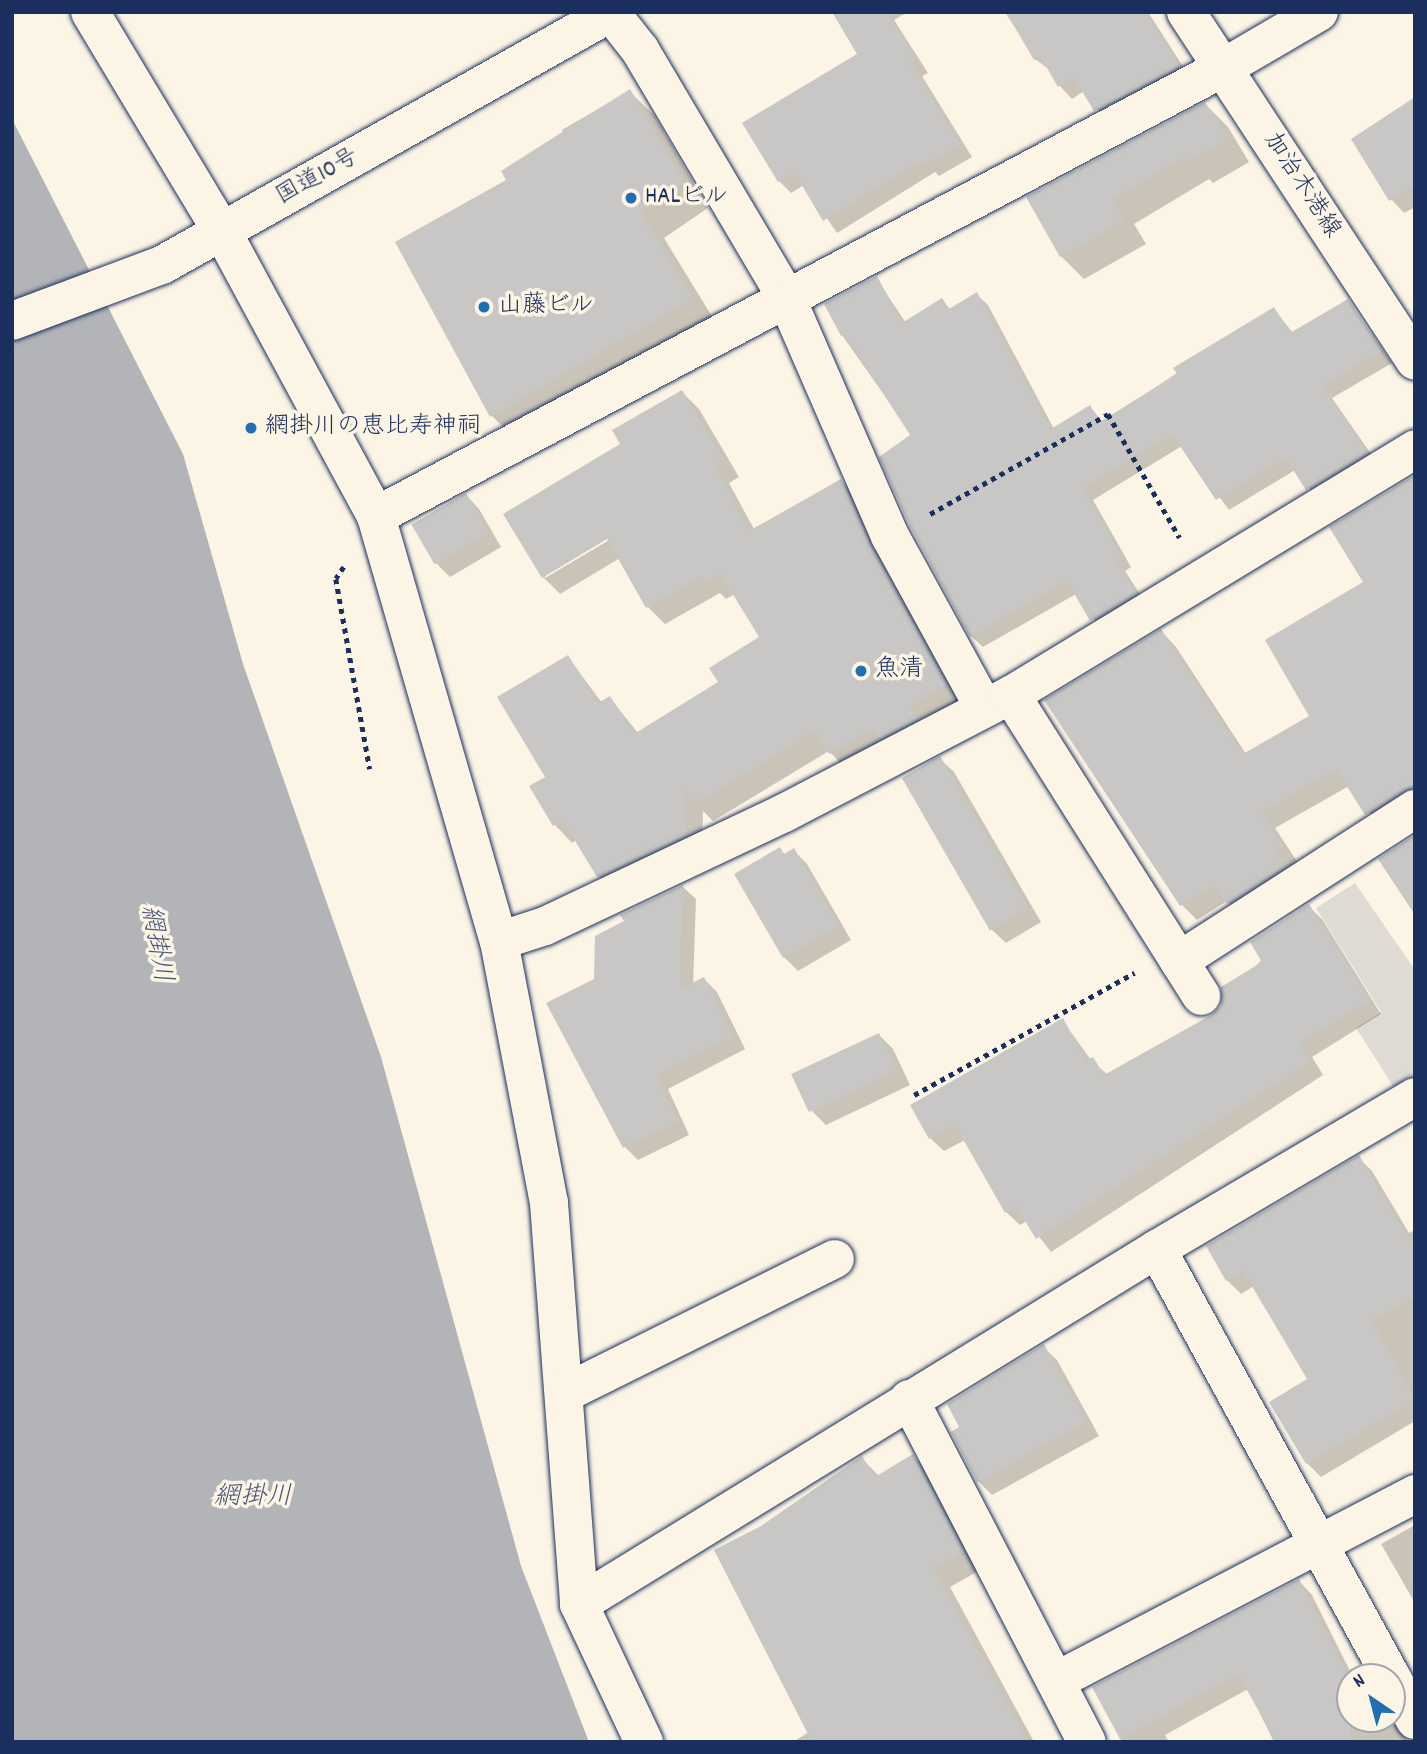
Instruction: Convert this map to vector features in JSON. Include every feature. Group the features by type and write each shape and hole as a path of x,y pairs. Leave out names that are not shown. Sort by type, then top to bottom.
{"main road":[{"path":"90,12 223,233 376,516 499,941 550,1203 567,1392 579,1604 644,1742"},
{"name":"加治木港線","path":"1186,12 1415,360"},
{"path":"376,516 1223,68 1319,12"},
{"path":"611,13 640,50 786,297 890,536 998,702 1176,956 1201,996"},
{"name":"国道10号","path":"12,321 162,265 611,13"},
{"path":"499,941 545,926 784,813 998,702 1415,449"},
{"path":"1176,956 1415,809"},
{"path":"579,1604 1157,1248 1415,1097"},
{"path":"1157,1248 1384,1663"},
{"path":"567,1392 835,1259"},
{"path":"909,1399 1087,1742"},
{"path":"1056,1681 1415,1494"},
{"path":"1406,1704 1415,1720"}],"path":[{"path":"890,536 1108,414 1202,576"},
{"path":"370,769 336,579 376,516"},
{"path":"914,1096 1176,956"}],"shaded area":[{"path":"1355,883 1415,970 1415,1080 1397,1092 1356,1028 1381,1012 1316,908"}],"water":[{"name":"網掛川","path":"12,119 183,454 243,664 381,1057 521,1566 589,1742 12,1742"}],"building":[{"path":"832,12 887,12 917,60 911,63 960,144 925,165 922,160 823,221 794,172 778,182 742,123 857,54"},
{"path":"1006,12 1145,12 1180,66 1094,111 1074,78 1058,87 1040,56 1034,60"},
{"path":"630,89 685,183 640,212 693,298 490,417 395,242 506,180 501,171"},
{"path":"1415,97 1415,185 1389,201 1351,139"},
{"path":"1205,102 1228,138 1189,161 1186,156 1112,200 1124,221 1060,257 1026,197"},
{"path":"877,276 902,323 942,298 949,309 977,292 1051,429 1090,405 1100,422 1177,374 1173,368 1274,307 1290,333 1348,299 1382,351 1322,386 1368,452 1306,490 1285,457 1216,500 1172,434 1083,488 1121,555 1115,559 1137,593 1090,621 1067,581 970,637 910,526 879,457 910,435 845,334 841,336 824,304"},
{"path":"682,390 723,459 713,465 749,531 841,479 871,546 946,685 911,706 918,719 879,739 873,728 829,754 815,731 694,805 686,791 685,836 597,877 563,821 553,826 529,786 545,777 497,697 568,655 598,703 610,696 634,734 718,682 709,668 759,637 721,575 707,582 703,576 646,608 607,539 542,578 503,514 620,444 612,430"},
{"path":"1415,475 1415,787 1365,815 1336,769 1261,812 1284,847 1276,852 1286,866 1227,904 1214,885 1180,906 1044,700 1161,629 1243,754 1309,716 1265,640 1363,582 1329,527"},
{"path":"466,493 489,533 434,564 411,524"},
{"path":"940,756 1028,908 990,930 902,778"},
{"path":"1415,835 1415,915 1378,859"},
{"path":"780,847 784,854 794,848 839,926 783,958 734,874"},
{"path":"683,885 680,989 704,977 733,1036 656,1076 678,1122 623,1148 546,1003 594,979 595,936 624,921 620,915"},
{"path":"1309,904 1369,1000 1300,1043 1311,1061 1036,1239 1016,1206 1005,1213 955,1125 929,1139 910,1105 1063,1018 1086,1061 1093,1057 1104,1075 1213,1014 1221,1006 1221,987 1262,962 1250,942"},
{"path":"879,1033 897,1071 809,1112 791,1074"},
{"path":"1359,1155 1415,1249 1415,1297 1371,1320 1415,1400 1306,1464 1269,1402 1307,1379 1243,1271 1226,1281 1206,1246"},
{"path":"1044,1344 1086,1422 977,1482 951,1432 959,1427 947,1404"},
{"path":"913,1454 963,1551 933,1569 1028,1742 812,1742 714,1550 761,1526 862,1456 875,1477"},
{"path":"1299,1579 1341,1663 1336,1663 1336,1733 1350,1733 1350,1742 1276,1742 1238,1674 1120,1739 1092,1687"}],"place":[{"name":"HALビル","path":"631,198"},
{"name":"山藤ビル","path":"484,307"},
{"name":"網掛川の恵比寿神祠","path":"251,428"},
{"name":"魚清","path":"861,671"}]}
